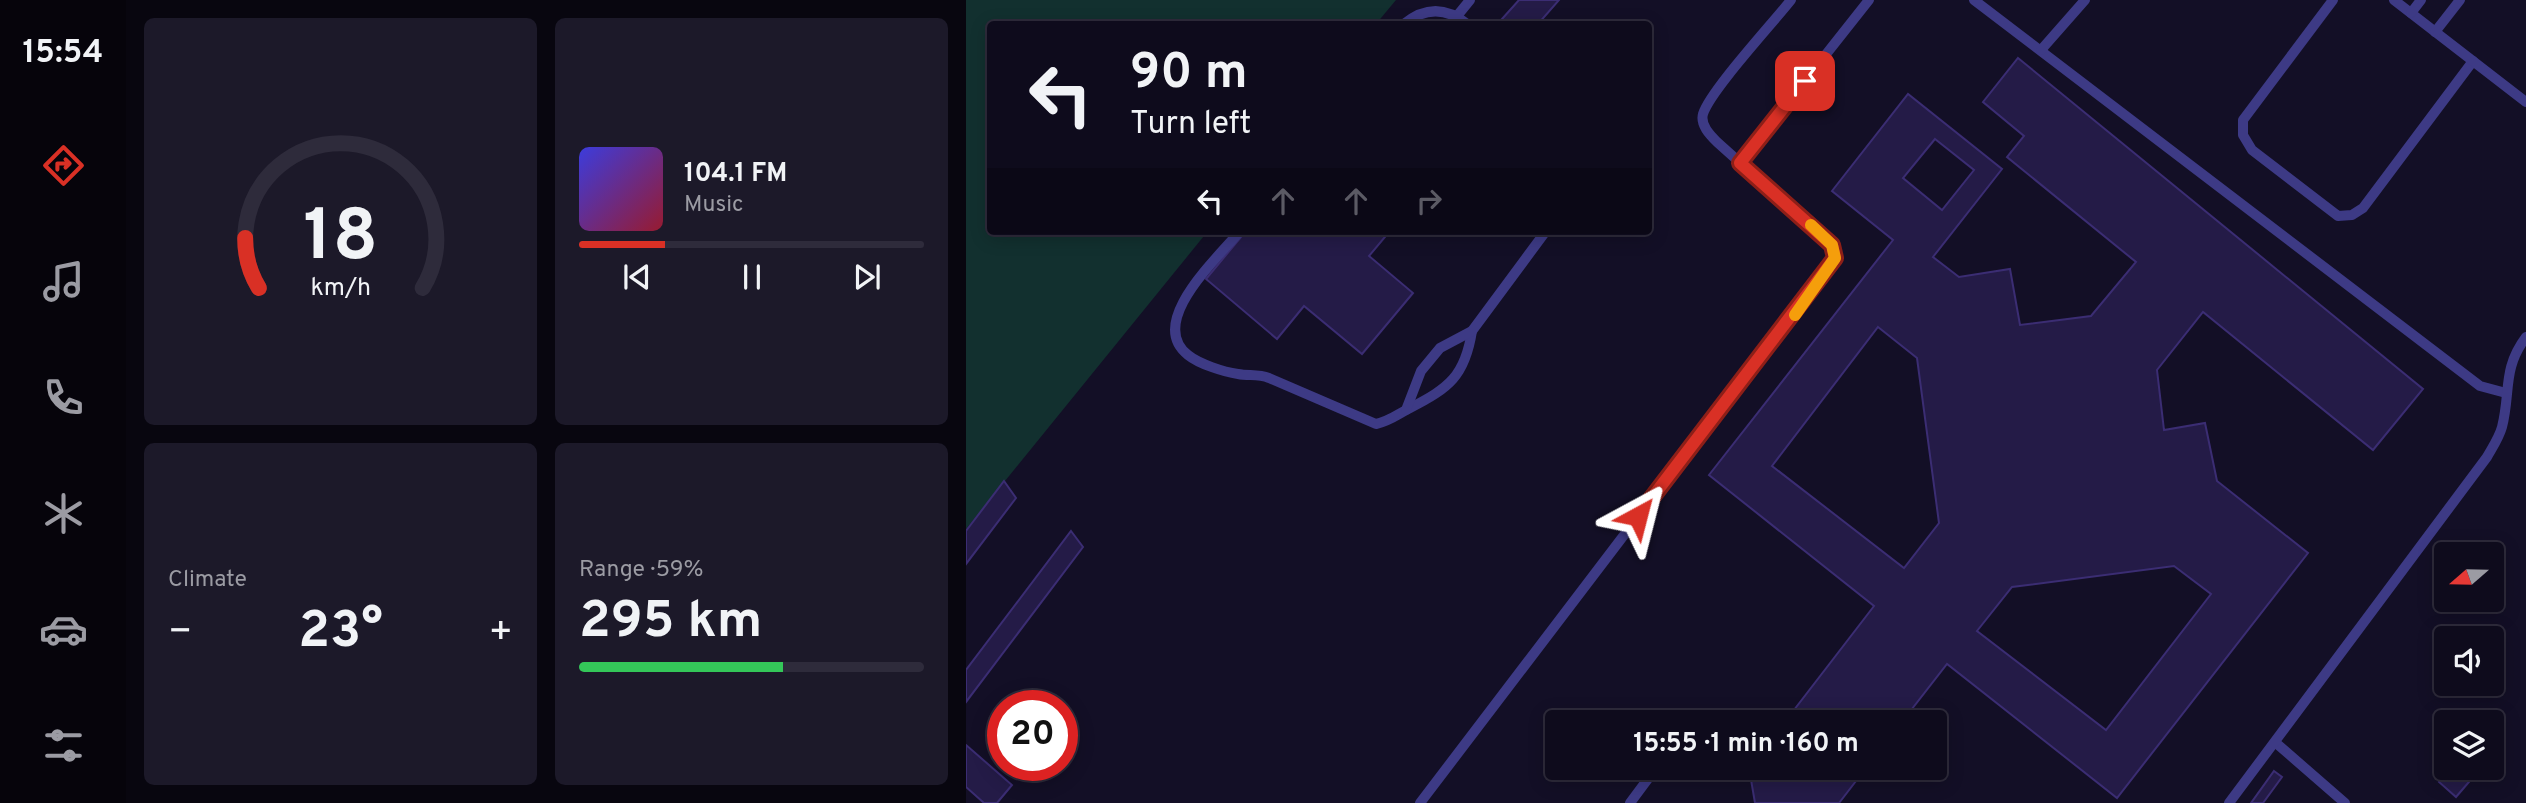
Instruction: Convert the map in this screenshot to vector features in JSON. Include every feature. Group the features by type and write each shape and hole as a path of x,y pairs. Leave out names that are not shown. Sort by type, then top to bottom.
{"lane":[{"path":"1457,16 1470,0"},
{"path":"1420,803 1835,258 1832,245 1706,129 1703,114 1791,0"},
{"path":"1740,163 1869,0"},
{"path":"1974,0 2480,386 2506,393"},
{"path":"2041,50 2085,0"},
{"path":"2333,0 2243,120 2243,135 2252,150 2338,216 2353,215 2363,208 2473,61"},
{"path":"2394,0 2526,102"},
{"path":"2411,13 2421,0"},
{"path":"2435,32 2460,0"},
{"path":"1408,21 1417,14 1433,9 1457,16 1463,21"},
{"path":"1237,235 1179,306 1173,323 1176,341 1188,356 1240,375 1257,373 1376,424 1391,421 1406,410 1443,392 1468,357 1472,331"},
{"path":"1406,410 1427,363 1440,348 1472,331 1543,235"},
{"path":"2229,803 2487,457 2501,431 2507,373 2514,353 2526,337"},
{"path":"2276,743 2345,803"},
{"path":"1630,803 1647,780"}],"green space":[{"path":"966,0 1396,0 1378,21 987,21 987,235 1205,235 966,529"}],"building":[{"path":"1519,0 1559,0 1541,21 1502,19"},
{"path":"2018,58 2423,389 2373,450 2203,312 2157,370 2164,430 2205,423 2217,481 2308,553 2117,798 1947,664 1911,710 1794,710 1874,606 1709,475 1893,240 1832,191 1908,94 2002,169 1933,257 1959,277 2010,269 2020,325 2091,316 2136,262 2007,157 2024,136 1983,102","holes":["1935,139 1974,170 1942,210 1903,178","1878,327 1917,358 1939,523 1904,568 1772,466","2174,566 2211,594 2106,730 1977,631 2012,587"]},
{"path":"1243,235 1387,235 1369,256 1413,293 1362,354 1304,306 1277,339 1206,279"},
{"path":"1004,481 1016,498 966,564 966,531"},
{"path":"1071,531 1083,547 966,702 966,670"},
{"path":"966,745 987,763 987,781 1007,781 1012,785 997,803 984,803 966,787"},
{"path":"2274,771 2282,777 2263,803 2251,803"},
{"path":"1751,780 1857,780 1839,803 1755,803"},
{"path":"2441,780 2471,780 2456,797 2439,782"}],"slow traffic":[{"path":"1795,315 1835,258 1832,245 1811,225"}],"route":[{"path":"1638,516 1835,258 1832,245 1740,163 1805,81"}]}
